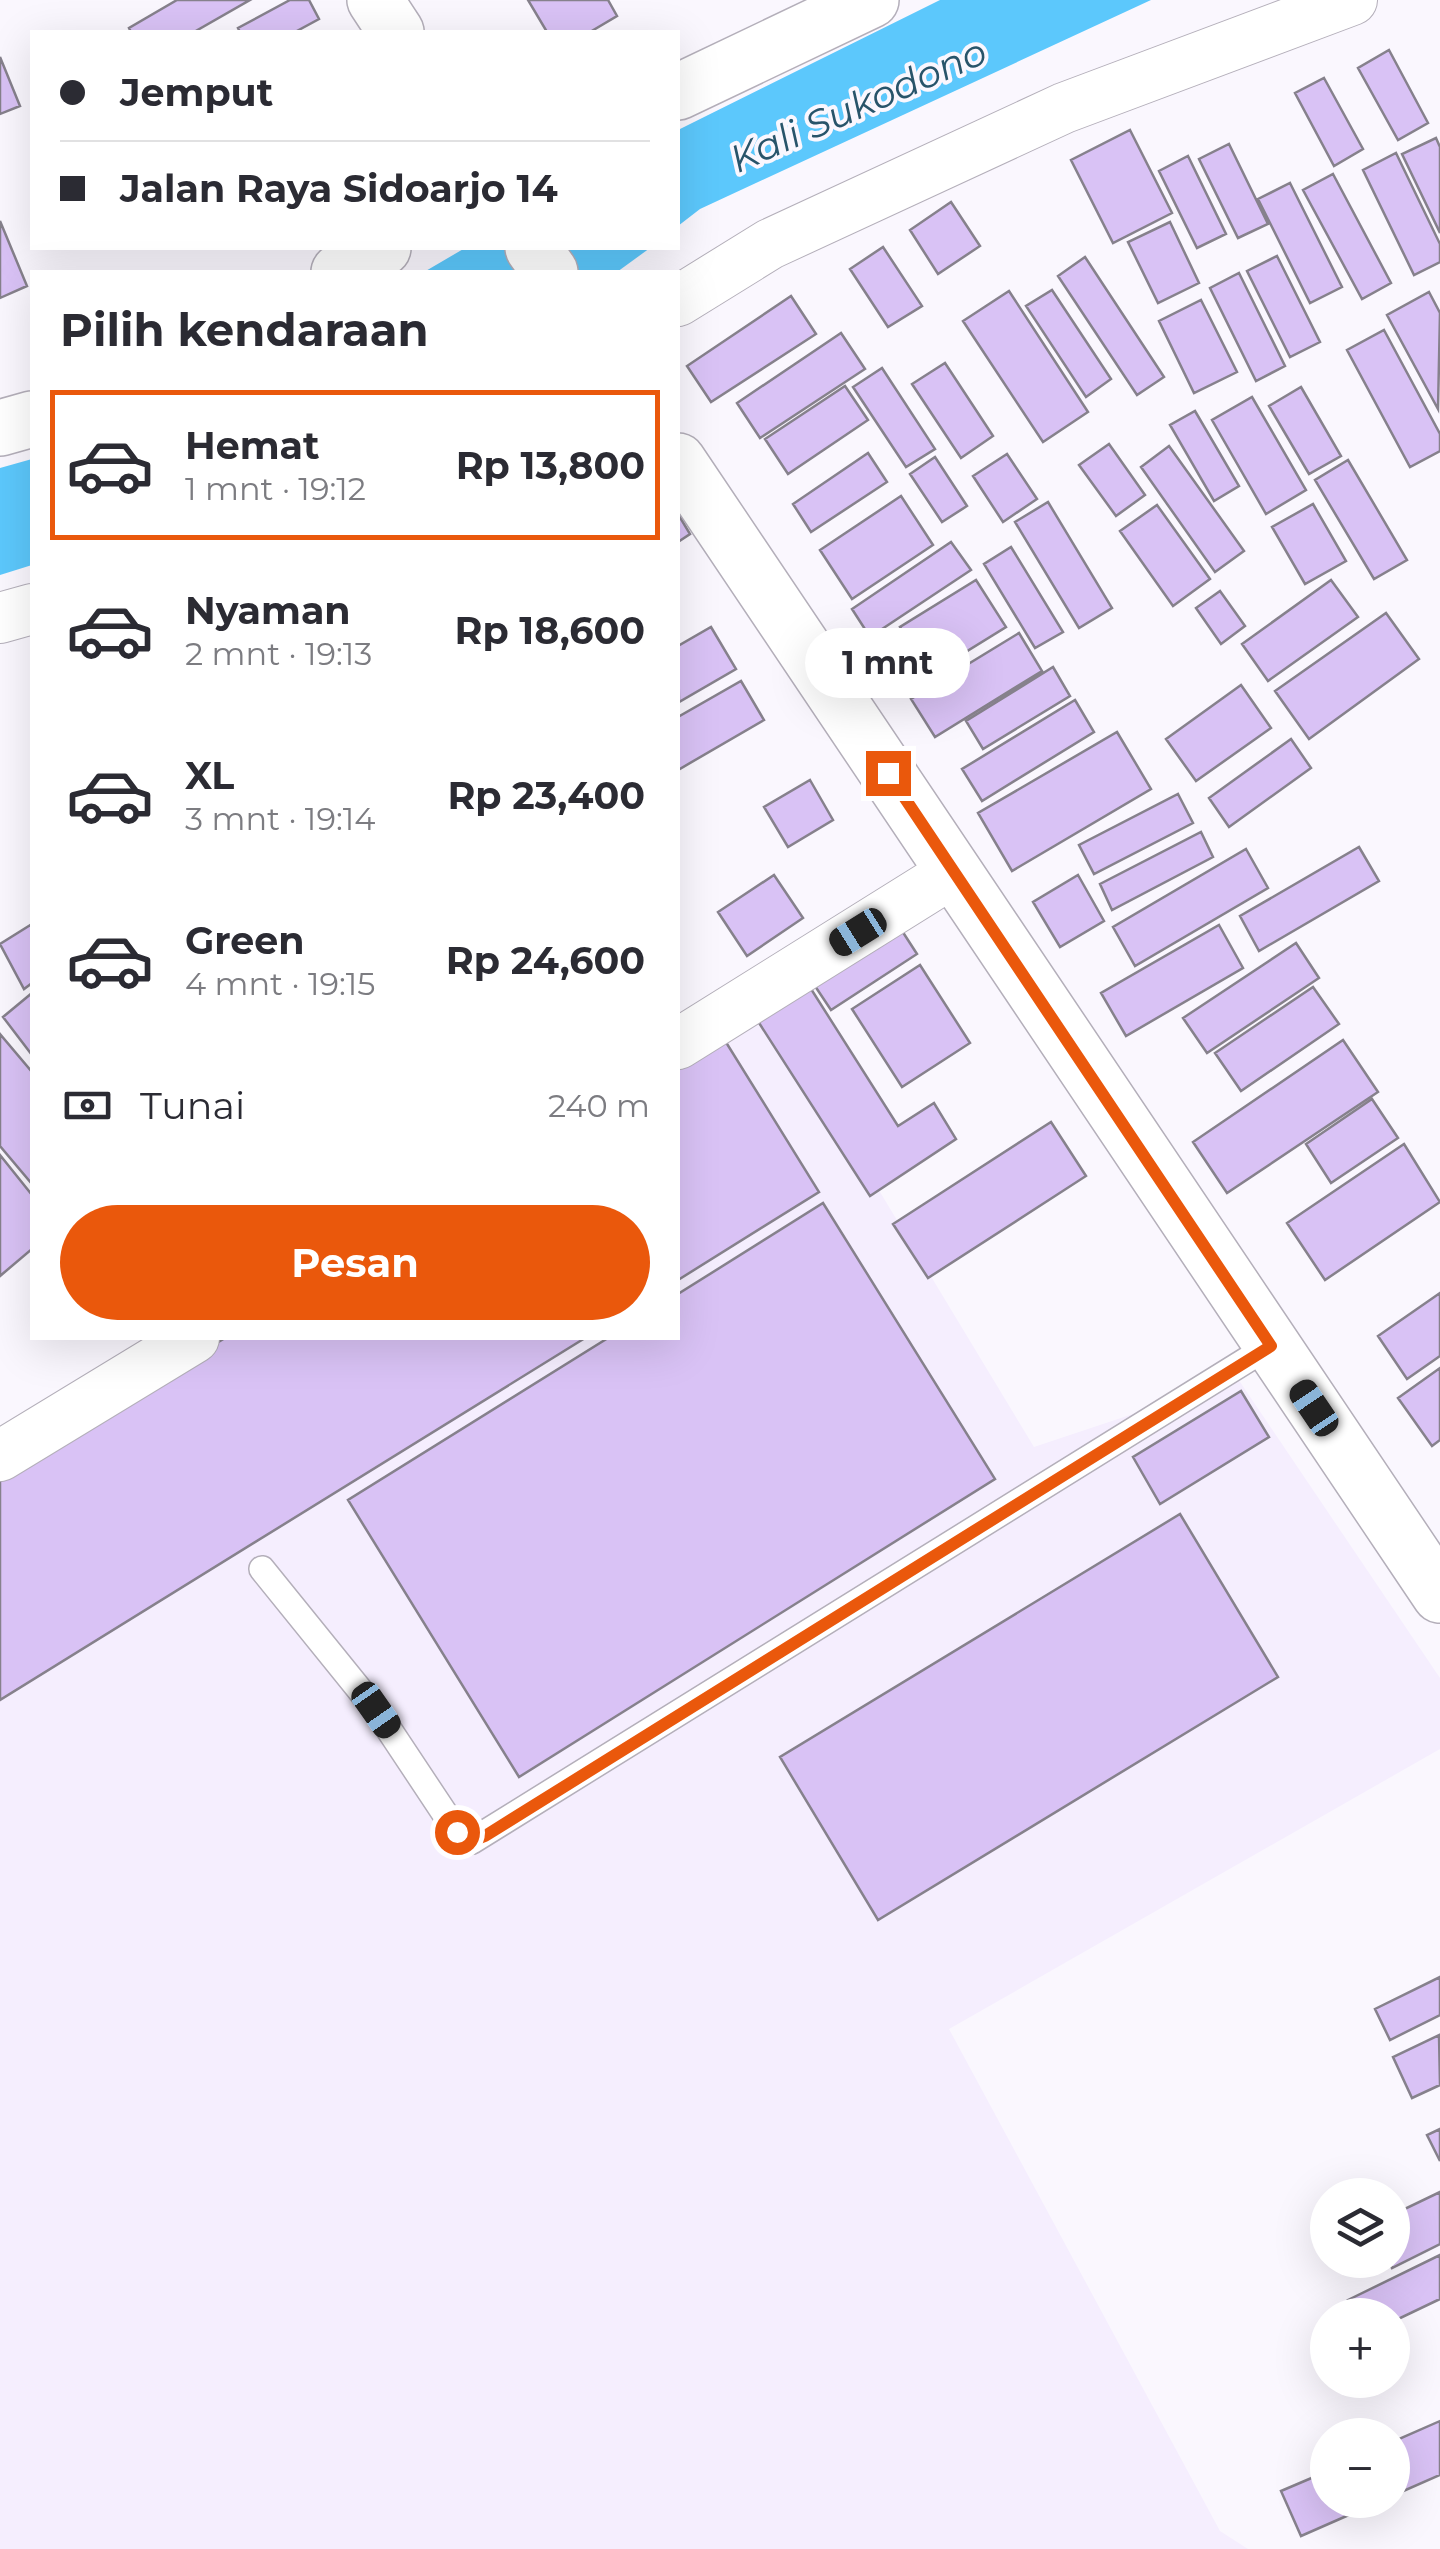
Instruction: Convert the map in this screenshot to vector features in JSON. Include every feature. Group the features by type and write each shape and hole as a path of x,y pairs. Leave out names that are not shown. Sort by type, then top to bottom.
{"main road":[{"path":"375,0 395,30"},
{"path":"680,91 871,0"},
{"path":"343,270 379,250"},
{"path":"0,428 30,420"},
{"path":"680,464 1440,1594"}],"street":[{"path":"680,300 770,244 1064,108 1352,0"},
{"path":"0,618 30,610"},
{"path":"680,1043 955,871"},
{"path":"0,1456 191,1340"}],"lane":[{"path":"262,1570 376,1710 457,1832 472,1841 1271,1346"}],"shaded area":[{"path":"758,990 1034,1447 1238,1379 1440,1678 1440,1749 949,2029 1220,2531 1248,2549 0,2549 0,1473 210,1340 680,1340 680,1040"}],"water":[{"name":"Kali Sukodono","path":"940,0 1151,0 700,209 680,224 680,129"},
{"path":"462,250 647,250 620,270 427,270"},
{"path":"30,460 30,566 0,575 0,468"}],"building":[{"path":"177,0 250,0 198,30 129,28"},
{"path":"290,0 309,0 319,19 299,30 238,28"},
{"path":"528,0 608,0 617,16 593,30 546,30"},
{"path":"1389,50 1428,123 1398,140 1358,68"},
{"path":"0,57 20,106 0,114"},
{"path":"1324,78 1363,149 1334,166 1295,93"},
{"path":"1130,130 1172,213 1113,243 1071,160"},
{"path":"1436,138 1440,147 1440,233 1402,154"},
{"path":"1229,144 1268,224 1238,238 1199,159"},
{"path":"1396,153 1440,244 1440,262 1414,275 1363,170"},
{"path":"1188,156 1226,234 1197,248 1159,171"},
{"path":"1333,174 1391,283 1362,299 1303,190"},
{"path":"1290,183 1342,287 1310,303 1258,199"},
{"path":"951,202 980,246 938,274 910,230"},
{"path":"0,221 27,286 0,298"},
{"path":"1170,222 1199,283 1158,303 1128,242"},
{"path":"883,247 922,306 888,327 850,269"},
{"path":"1277,256 1320,342 1290,357 1247,271"},
{"path":"1085,257 1164,377 1137,395 1058,276"},
{"path":"1239,273 1285,366 1256,381 1210,288"},
{"path":"1052,290 1111,379 1086,397 1026,306"},
{"path":"1009,291 1088,412 1043,442 963,321"},
{"path":"1429,292 1440,313 1438,409 1387,315"},
{"path":"791,296 816,334 711,402 687,366"},
{"path":"1201,300 1237,372 1194,393 1159,321"},
{"path":"1384,330 1440,434 1440,451 1410,467 1347,350"},
{"path":"841,333 865,369 760,438 737,403"},
{"path":"945,363 993,436 961,458 912,384"},
{"path":"882,368 935,449 906,467 853,387"},
{"path":"845,386 868,420 788,474 765,439"},
{"path":"1301,387 1341,456 1309,474 1269,406"},
{"path":"1252,397 1306,490 1266,514 1212,420"},
{"path":"1195,411 1239,486 1214,501 1170,425"},
{"path":"1109,444 1145,495 1116,516 1079,465"},
{"path":"1169,446 1244,551 1215,572 1141,467"},
{"path":"868,453 887,482 811,532 793,504"},
{"path":"1007,454 1037,499 1003,522 973,476"},
{"path":"935,457 967,506 942,522 910,474"},
{"path":"1348,460 1407,560 1374,579 1315,480"},
{"path":"901,496 933,545 852,599 820,550"},
{"path":"1048,502 1112,608 1079,628 1015,522"},
{"path":"1313,504 1346,561 1305,584 1272,527"},
{"path":"1157,505 1210,579 1173,606 1120,531"},
{"path":"680,517 690,534 680,541"},
{"path":"951,542 971,570 870,637 852,609"},
{"path":"1011,547 1063,632 1035,648 984,564"},
{"path":"976,580 1006,627 930,674 900,627"},
{"path":"1331,580 1358,617 1268,681 1242,644"},
{"path":"1220,591 1245,626 1221,644 1196,608"},
{"path":"1386,613 1419,659 1309,739 1275,691"},
{"path":"711,627 736,669 680,701 680,645"},
{"path":"1019,633 1042,671 935,737 911,699"},
{"path":"1053,667 1070,696 983,749 966,721"},
{"path":"741,681 764,720 680,769 680,716"},
{"path":"1241,685 1271,728 1196,781 1166,739"},
{"path":"1075,700 1094,732 982,801 962,769"},
{"path":"1117,732 1151,789 1012,871 978,813"},
{"path":"1291,739 1311,768 1229,827 1209,798"},
{"path":"810,780 833,820 788,847 764,807"},
{"path":"1178,794 1193,823 1094,874 1079,845"},
{"path":"1201,832 1213,857 1112,910 1100,884"},
{"path":"1359,847 1379,881 1259,951 1240,916"},
{"path":"1246,849 1268,888 1135,966 1113,927"},
{"path":"774,875 803,918 747,956 718,912"},
{"path":"1078,875 1104,921 1060,947 1033,902"},
{"path":"895,920 917,954 831,1010 809,977"},
{"path":"30,925 30,984 24,989 0,944"},
{"path":"1219,925 1243,968 1126,1036 1101,993"},
{"path":"1296,943 1319,978 1207,1053 1183,1018"},
{"path":"920,965 970,1043 902,1087 852,1009"},
{"path":"806,981 898,1126 934,1103 956,1139 870,1196 754,1015"},
{"path":"1313,987 1339,1024 1241,1091 1215,1053"},
{"path":"30,995 30,1052 3,1017"},
{"path":"719,1031 819,1192 680,1279 680,1056"},
{"path":"0,1034 30,1070 30,1182 0,1146"},
{"path":"1343,1040 1378,1092 1227,1193 1193,1142"},
{"path":"1372,1099 1398,1138 1331,1183 1306,1144"},
{"path":"1051,1122 1086,1176 928,1278 893,1224"},
{"path":"1404,1144 1440,1202 1325,1280 1287,1223"},
{"path":"0,1155 30,1192 30,1251 0,1276"},
{"path":"823,1203 995,1479 519,1777 348,1500 605,1340 680,1340 680,1293"},
{"path":"1440,1293 1440,1356 1407,1379 1378,1336"},
{"path":"222,1340 582,1340 0,1700 0,1477"},
{"path":"1440,1368 1440,1440 1432,1446 1398,1398"},
{"path":"1241,1391 1269,1437 1160,1504 1133,1457"},
{"path":"1180,1514 1278,1677 878,1920 780,1757"},
{"path":"1440,1977 1440,2015 1390,2040 1375,2009"},
{"path":"1439,2035 1440,2085 1412,2098 1393,2057"},
{"path":"1440,2129 1440,2161 1427,2135"},
{"path":"1440,2192 1440,2244 1410,2259 1410,2206"},
{"path":"1440,2255 1440,2299 1410,2313 1410,2298 1352,2298 1393,2278 1410,2278 1410,2270"},
{"path":"1440,2421 1440,2475 1410,2488 1410,2434"},
{"path":"1310,2479 1310,2518 1342,2518 1301,2536 1281,2491"}],"route":[{"path":"457,1832 472,1841 485,1836 1271,1346 888,773"}]}
